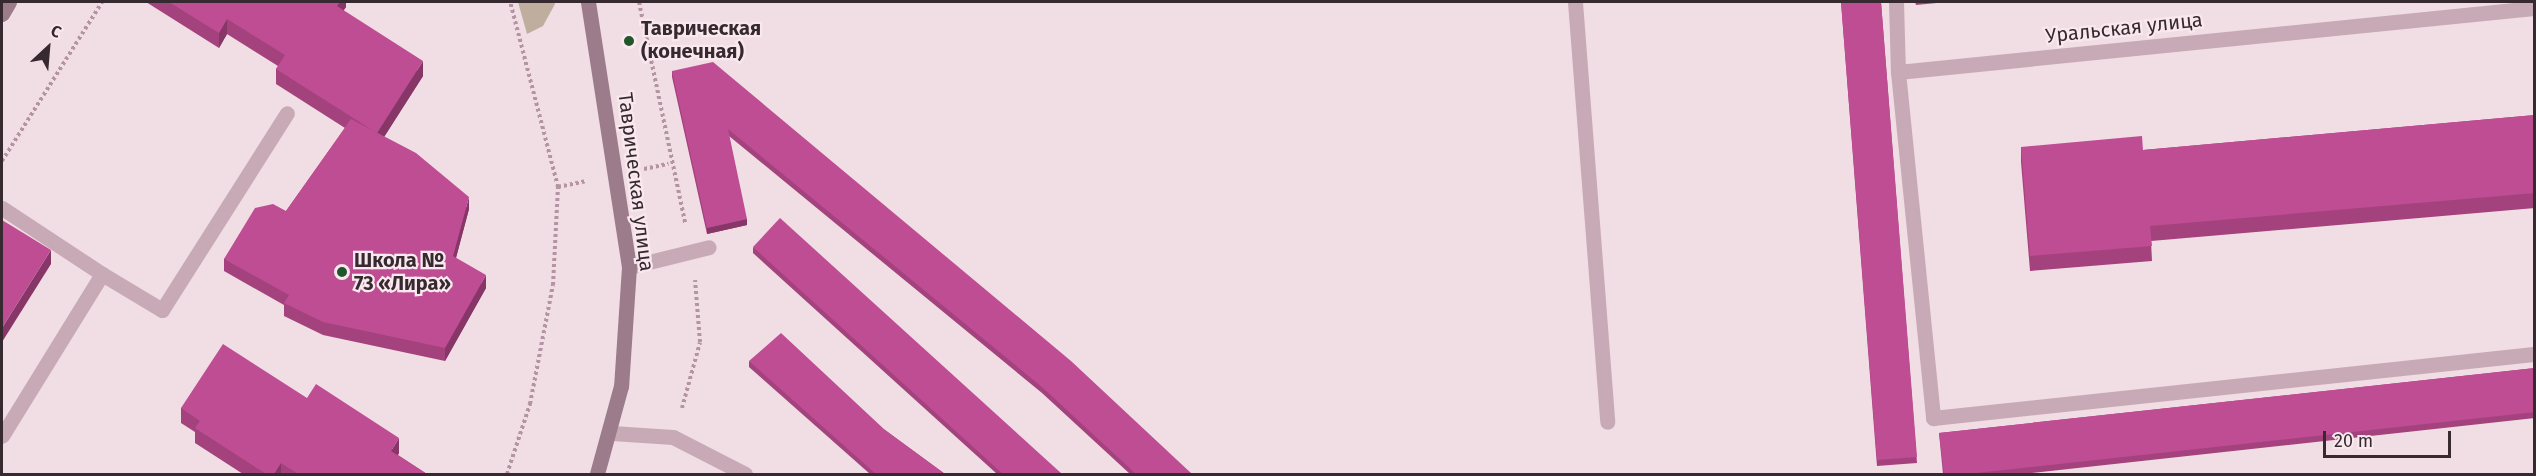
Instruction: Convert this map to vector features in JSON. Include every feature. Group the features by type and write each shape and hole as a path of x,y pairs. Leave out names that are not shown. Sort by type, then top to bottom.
{"street":[{"path":"2,14 9,2"},
{"name":"Таврическая улица","path":"588,2 629,267 612,433 597,474"},
{"path":"1575,2 1607,422"},
{"path":"1896,2 1898,72 1933,418 2535,354"},
{"name":"Уральская улица","path":"1898,72 2535,8"},
{"path":"2,208 102,274 162,310 287,113"},
{"path":"629,267 709,247"},
{"path":"2,436 102,274"},
{"path":"612,433 673,437 745,474"}],"path":[{"path":"2,161 102,2"},
{"path":"507,474 530,404 553,285 558,187 510,2"},
{"path":"645,169 668,164"},
{"path":"558,187 594,179"}],"shaded area":[{"path":"518,2 554,2 555,4 543,26 527,34"}],"building":[{"path":"169,2 340,2 337,6 423,61 377,133 276,69 285,55 227,19 219,33"},
{"path":"1841,2 1881,2 1917,457 1877,460"},
{"path":"713,62 1071,361 1192,474 1136,474 1042,387 728,129 747,219 707,228 672,71"},
{"path":"2535,115 2535,193 2150,226 2152,246 2030,256 2021,147 2142,136 2143,150"},
{"path":"351,119 416,153 469,197 453,256 486,275 445,348 323,322 284,303 289,295 224,259 255,208 273,204 286,211"},
{"path":"780,218 1062,474 1003,474 753,247"},
{"path":"2,220 51,250 2,328"},
{"path":"781,333 885,430 945,474 876,474 749,361"},
{"path":"223,344 307,398 316,384 399,438 391,451 427,474 298,474 281,463 274,474 266,474 195,428 200,421 181,408"},
{"path":"2535,368 2535,412 1967,474 1944,474 1939,433"}],"place":[{"name":"Таврическая (конечная)","path":"629,41"},
{"name":"Школа № 73 «Лира»","path":"342,272"}]}
